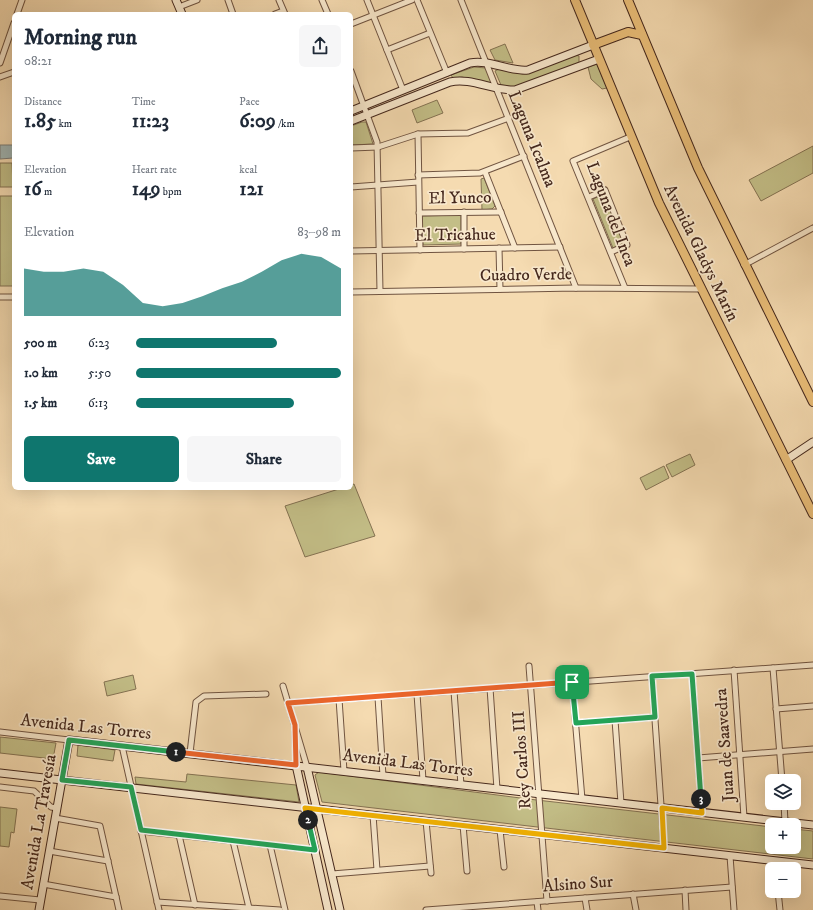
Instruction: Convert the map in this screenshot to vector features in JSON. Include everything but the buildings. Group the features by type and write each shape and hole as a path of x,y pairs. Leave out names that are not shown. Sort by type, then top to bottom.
{"main road":[{"name":"Avenida Gladys Marín","path":"575,0 630,137 659,203 813,514"},
{"name":"Avenida Gladys Marín","path":"628,0 695,162 744,265 813,402"},
{"path":"593,45 628,32 642,35"}],"street":[{"path":"18,12 22,0"},
{"path":"179,7 197,0"},
{"path":"228,0 232,12"},
{"path":"279,0 284,12"},
{"path":"322,0 327,12"},
{"path":"367,0 403,90"},
{"path":"353,23 412,0"},
{"path":"417,0 447,73"},
{"name":"Laguna Icalma","path":"461,0 576,288"},
{"path":"0,63 12,29"},
{"path":"387,50 430,33"},
{"path":"353,110 473,63 487,64 517,70 528,70 593,45"},
{"path":"353,120 453,81 510,90 523,88 599,59"},
{"path":"0,77 12,73"},
{"path":"353,76 368,114 378,147 380,291"},
{"path":"353,148 378,147 418,134 468,132 509,118"},
{"path":"418,134 420,250"},
{"name":"Laguna del Inca","path":"625,288 574,161 630,137"},
{"path":"418,175 476,174 485,172 524,156"},
{"path":"485,172 515,248"},
{"path":"353,186 418,182"},
{"path":"589,197 605,190 627,245 610,252"},
{"path":"464,212 464,249"},
{"name":"El Yunco","path":"419,213 501,212"},
{"path":"744,265 813,228"},
{"name":"El Tricahue","path":"353,251 560,247"},
{"path":"499,248 500,289"},
{"name":"Cuadro Verde","path":"353,292 576,288 701,289"},
{"path":"0,297 12,297"},
{"path":"786,460 813,442"},
{"path":"288,703 813,665"},
{"name":"Rey Carlos III","path":"529,666 547,901"},
{"path":"773,668 782,774"},
{"name":"Juan de Saavedra","path":"734,670 744,817"},
{"path":"692,674 702,813"},
{"path":"652,676 664,848"},
{"path":"572,682 582,799"},
{"path":"283,686 318,809 340,910"},
{"path":"490,688 497,789"},
{"path":"454,691 461,785"},
{"path":"190,753 196,702 200,698 204,696 266,694"},
{"path":"417,694 423,780"},
{"path":"378,696 383,776"},
{"path":"339,699 344,771"},
{"path":"776,708 813,706"},
{"path":"576,723 655,717"},
{"path":"615,720 621,804"},
{"path":"295,725 296,765 328,910"},
{"name":"Avenida Las Torres","path":"0,732 765,820"},
{"name":"Avenida La Travesía","path":"39,910 69,740"},
{"path":"122,746 159,910"},
{"path":"698,758 813,749"},
{"path":"0,773 813,865"},
{"path":"0,787 34,791 51,806 57,808"},
{"path":"373,815 377,870"},
{"path":"55,818 100,826 119,910"},
{"path":"426,821 431,873"},
{"name":"Avenida Las Torres","path":"801,824 813,825"},
{"path":"463,825 467,871"},
{"path":"141,830 315,850"},
{"path":"500,830 504,867"},
{"path":"179,835 195,905"},
{"path":"233,841 249,908"},
{"path":"270,845 285,910"},
{"path":"49,851 108,862"},
{"path":"730,856 734,910"},
{"path":"332,874 430,866"},
{"path":"43,884 116,898"},
{"name":"Alsino Sur","path":"426,910 489,908 547,901 732,887"},
{"path":"685,890 686,910"},
{"path":"633,894 636,910"},
{"path":"0,896 40,900"},
{"path":"586,898 587,910"},
{"path":"779,898 780,910"},
{"path":"158,902 280,910"},
{"path":"537,902 538,910"}],"shaded area":[{"path":"505,44 513,63 495,60 490,50"},
{"path":"575,55 579,56 579,64 514,87 501,85 495,71 499,69 523,74"},
{"path":"597,64 607,88 602,89 591,79 588,67"},
{"path":"474,67 486,68 492,84 462,77 453,78 451,75"},
{"path":"437,100 443,113 417,123 412,110"},
{"path":"366,122 373,144 353,145 353,125"},
{"path":"0,145 12,145 12,158 0,159"},
{"path":"813,146 813,173 761,201 749,180"},
{"path":"0,163 12,163 12,187 0,187"},
{"path":"484,178 495,206 492,209 482,210 481,179"},
{"path":"604,194 624,244 613,248 593,199"},
{"path":"0,196 12,196 12,286 0,286"},
{"path":"461,215 461,244 423,245 422,216"},
{"path":"690,454 695,465 672,477 666,465"},
{"path":"664,466 669,478 646,490 640,478"},
{"path":"353,484 375,536 305,557 285,506 336,490 353,490"},
{"path":"133,675 136,689 107,696 104,682"},
{"path":"0,737 56,743 53,759 0,753"},
{"path":"78,745 115,750 113,761 77,756"},
{"path":"319,772 528,799 765,826 765,853 322,802 315,775"},
{"path":"187,774 296,785 299,802 136,784 135,777 186,782"},
{"path":"0,807 17,809 14,833 11,832 9,847 0,846"},
{"path":"801,830 813,831 813,859 770,854 801,854"}],"route":[{"path":"692,674 702,813 662,808 664,848 305,808 315,850 141,830 131,787 62,780 69,740 296,765 295,725 288,703 572,682 576,723 655,717 652,676 692,674"}]}
